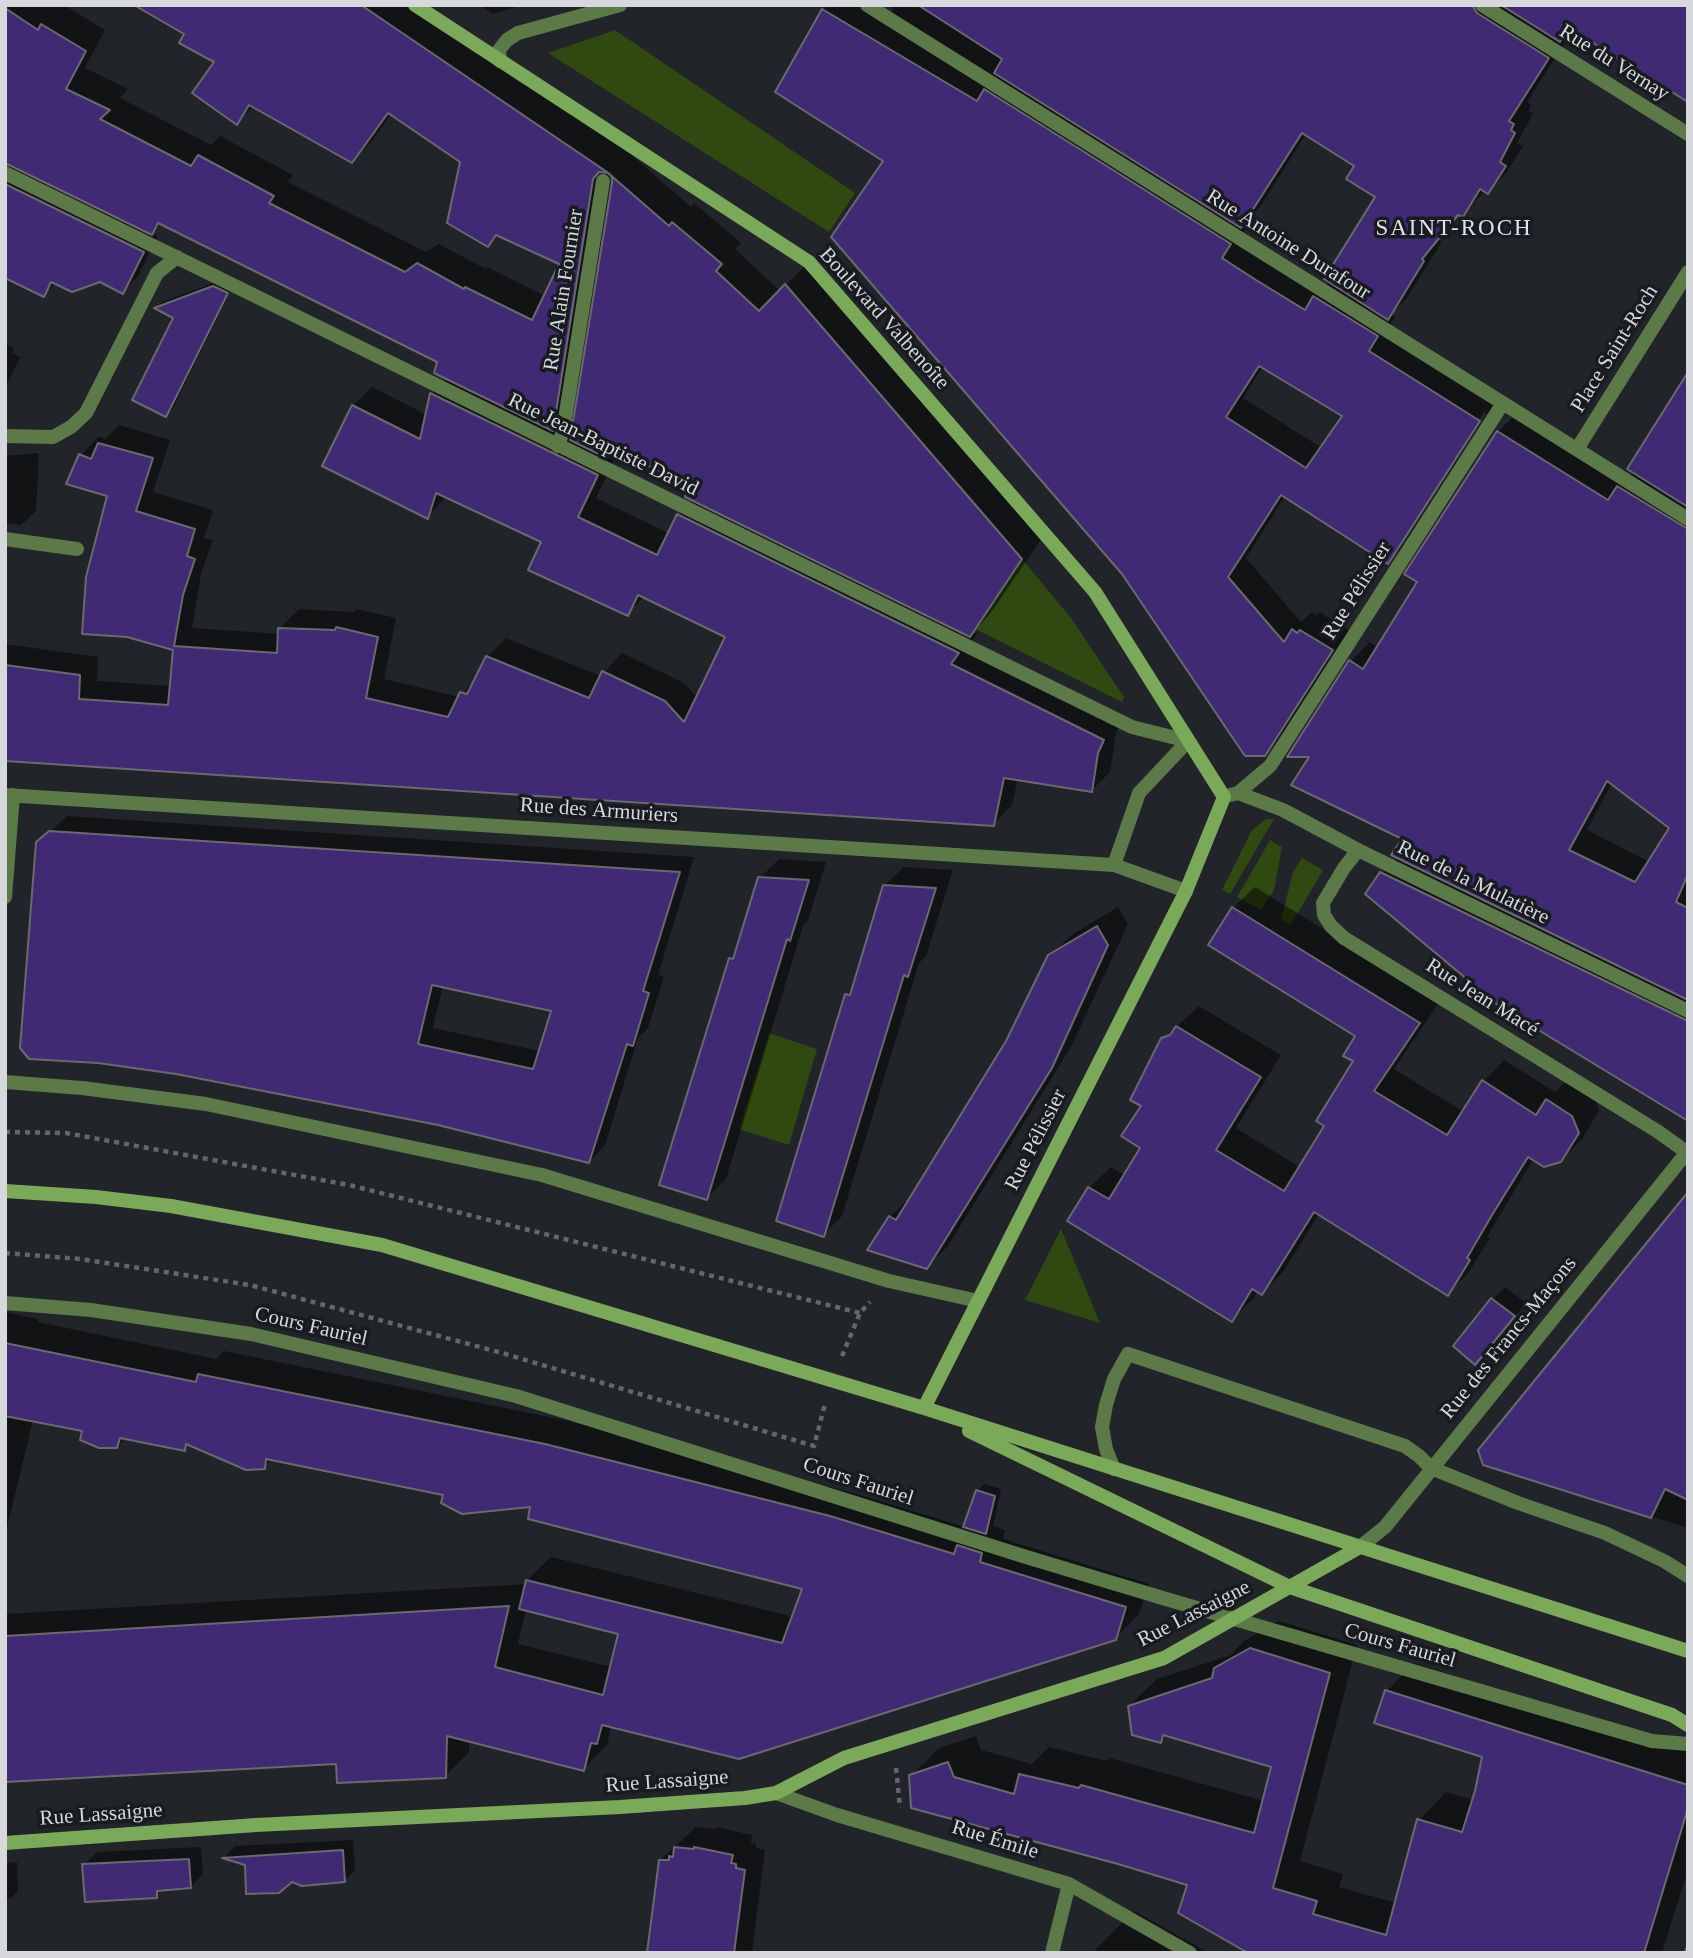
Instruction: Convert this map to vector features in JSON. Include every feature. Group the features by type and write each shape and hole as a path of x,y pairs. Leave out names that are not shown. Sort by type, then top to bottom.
{"main road":[{"name":"Boulevard Valbenoîte","path":"415,5 809,262 1095,592 1188,741 1231,795"},
{"name":"Rue Pélissier","path":"923,1409 1186,891 1231,795"},
{"name":"Cours Fauriel","path":"5,1191 171,1206 382,1245 923,1409 1688,1651"},
{"name":"Cours Fauriel","path":"923,1409 1290,1587 1672,1715 1688,1726"},
{"path":"1290,1587 1360,1547"},
{"name":"Rue Lassaigne","path":"5,1843 256,1825 630,1807 776,1793 845,1758 1164,1658 1290,1587"}],"street":[{"path":"500,61 499,50 507,40 518,33 620,5"},
{"name":"Rue Antoine Durafour","path":"867,5 1688,519"},
{"name":"Rue du Vernay","path":"1482,5 1688,134"},
{"name":"Rue Jean-Baptiste David","path":"5,173 1132,727 1188,741"},
{"name":"Rue Alain Fournier","path":"558,446 563,431 603,181"},
{"path":"5,436 53,437 71,428 86,413 157,273 177,257"},
{"name":"Place Saint-Roch","path":"1577,449 1688,272"},
{"name":"Rue Pélissier","path":"1231,795 1270,766 1503,403"},
{"path":"5,539 77,549"},
{"path":"1114,865 1139,793 1188,741"},
{"path":"5,897 9,795"},
{"name":"Rue des Armuriers","path":"9,795 1114,865 1186,891"},
{"name":"Rue de la Mulatière","path":"1231,795 1283,810 1358,850 1688,1012"},
{"name":"Rue Jean Macé","path":"1358,850 1323,904 1324,915 1344,938 1657,1130 1687,1152"},
{"path":"5,1082 82,1088 206,1104 542,1175 889,1281 978,1301"},
{"name":"Rue des Francs-Maçons","path":"1360,1547 1385,1527 1687,1152"},
{"name":"Cours Fauriel","path":"5,1303 92,1310 251,1334 516,1396 1035,1560 1652,1741 1688,1744"},
{"path":"1114,1469 1106,1449 1102,1427 1114,1379 1128,1354 1405,1446 1431,1468 1518,1503 1605,1533 1664,1561 1688,1576"},
{"name":"Rue Émile","path":"776,1793 837,1815 1069,1884 1190,1953"},
{"path":"1052,1953 1069,1884"}],"path":[{"path":"5,1132 66,1133 349,1185 860,1313"},
{"name":"Cours Fauriel","path":"5,1254 79,1259 250,1285 502,1353 814,1446"},
{"path":"894,1743 902,1834"},
{"path":"1686,1953 1688,1947"}],"green space":[{"path":"615,30 855,193 829,232 548,53"},
{"path":"1022,559 1071,618 1124,697 1122,702 975,629"},
{"path":"1266,819 1274,819 1230,894 1222,890 1252,830"},
{"path":"1270,840 1282,847 1274,890 1261,910 1237,897"},
{"path":"1302,858 1323,870 1291,925 1281,920 1293,872"},
{"path":"769,1033 817,1049 789,1145 739,1129"},
{"path":"1061,1229 1100,1323 1025,1300"}],"building":[{"path":"134,5 361,5 607,172 669,226 672,222 722,264 716,271 759,311 785,284 1022,559 970,637 685,497 690,486 611,448 607,458 570,440 612,183 612,177 608,173 599,172 593,179 553,431 434,373 437,362 158,223 152,235 5,163 5,8 38,30 41,24 86,51 66,89 110,110 100,119 191,166 198,155 274,196 269,203 405,272 417,263 464,289 465,287 532,320 559,264 496,235 488,247 447,223 460,162 388,113 352,163 249,105 237,125 192,93 214,62 179,43 184,34"},
{"path":"918,5 1472,5 1477,13 1549,58 1509,121 1514,124 1511,130 1515,133 1500,162 1506,166 1488,194 1480,189 1463,217 1458,215 1422,259 1424,261 1388,320 1324,279 1375,197 1346,179 1354,166 1302,133 1241,228 994,73 1002,59"},
{"path":"1501,5 1688,5 1688,102 1569,28 1560,42"},
{"path":"822,9 977,101 984,89 1231,244 1222,258 1256,280 1305,310 1313,296 1378,336 1369,351 1480,421 1388,564 1281,495 1228,577 1284,642 1292,629 1297,633 1300,630 1333,650 1265,756 1245,756 1122,574 831,237 883,161 775,92","holes":["1259,366 1342,416 1306,468 1226,417"]},
{"path":"5,184 144,252 123,294 100,282 72,292 51,282 44,297 5,278"},
{"path":"213,286 228,293 166,417 132,400 173,318 154,308"},
{"path":"1688,372 1688,507 1627,469"},
{"path":"430,393 598,475 578,517 657,555 677,514 959,653 951,664 1104,740 1098,753 1092,792 1004,778 994,826 5,761 5,665 80,675 79,699 168,705 173,650 127,637 82,634 86,577 107,496 66,484 79,454 91,459 98,443 153,458 136,511 195,529 187,556 195,559 183,595 174,646 277,653 278,628 335,630 336,627 378,637 366,698 448,717 460,692 467,694 486,656 589,698 602,671 665,701 684,722 725,637 638,595 628,616 528,570 541,542 436,493 428,519 322,466 352,405 420,439"},
{"path":"1497,431 1608,500 1617,486 1688,529 1688,874 1676,902 1688,908 1688,1000 1391,855 1402,839 1291,785 1309,757 1287,757 1349,660 1363,669 1417,582 1404,574","holes":["1607,781 1669,828 1635,882 1569,850"]},
{"path":"49,831 680,872 643,991 649,993 633,1046 627,1044 589,1163 438,1125 176,1074 98,1063 29,1059 20,1048 36,842","holes":["432,985 551,1011 533,1069 418,1044"]},
{"path":"1380,872 1688,1021 1688,1121 1499,1006 1365,894"},
{"path":"758,877 809,880 790,941 787,939 707,1200 659,1185 729,958 733,959"},
{"path":"883,885 936,888 908,977 904,975 824,1237 776,1221 845,994 850,995"},
{"path":"1232,907 1420,1023 1374,1091 1447,1135 1482,1080 1536,1115 1546,1099 1572,1116 1579,1133 1561,1162 1544,1167 1528,1157 1467,1258 1470,1260 1448,1296 1314,1212 1262,1295 1252,1289 1232,1322 1067,1221 1088,1187 1109,1199 1140,1148 1121,1136 1141,1106 1130,1100 1161,1038 1170,1035 1176,1026 1261,1077 1216,1150 1284,1191 1324,1126 1316,1121 1353,1061 1343,1056 1355,1036 1208,945"},
{"path":"1097,926 1108,945 1052,1068 927,1269 867,1250 889,1216 896,1220 1006,1041 1048,955"},
{"path":"1688,1192 1688,1500 1665,1489 1651,1518 1483,1465 1478,1450"},
{"path":"1491,1298 1515,1316 1475,1365 1453,1346"},
{"path":"5,1343 196,1382 198,1374 545,1444 830,1516 954,1554 957,1545 982,1553 980,1562 1126,1607 1116,1640 739,1759 602,1725 597,1744 591,1743 584,1771 447,1736 446,1778 337,1783 336,1764 5,1782 5,1636 509,1606 495,1667 603,1695 618,1634 519,1609 526,1580 782,1643 802,1589 528,1519 530,1507 462,1514 441,1503 443,1495 266,1459 265,1469 246,1470 186,1444 185,1451 120,1438 117,1448 99,1448 80,1440 82,1431 5,1416"},
{"path":"976,1490 995,1496 986,1534 963,1527"},
{"path":"1250,1648 1330,1673 1273,1888 1317,1901 1313,1914 1386,1935 1417,1819 1462,1832 1482,1757 1374,1723 1385,1690 1688,1785 1688,1808 1644,1953 1248,1953 1178,1913 1187,1885 911,1808 909,1775 948,1762 954,1777 1014,1794 1019,1774 1079,1788 1081,1785 1254,1833 1271,1767 1163,1735 1161,1743 1132,1735 1128,1706 1212,1678 1214,1668"},
{"path":"674,1847 694,1847 733,1855 731,1863 736,1864 736,1868 745,1870 734,1953 647,1953 659,1860 673,1857"},
{"path":"343,1850 345,1882 302,1886 292,1882 279,1893 246,1894 245,1865 222,1858"},
{"path":"189,1859 191,1888 157,1891 157,1898 85,1902 82,1864"}],"district":[{"name":"SAINT-ROCH","path":"1454,229"}]}
